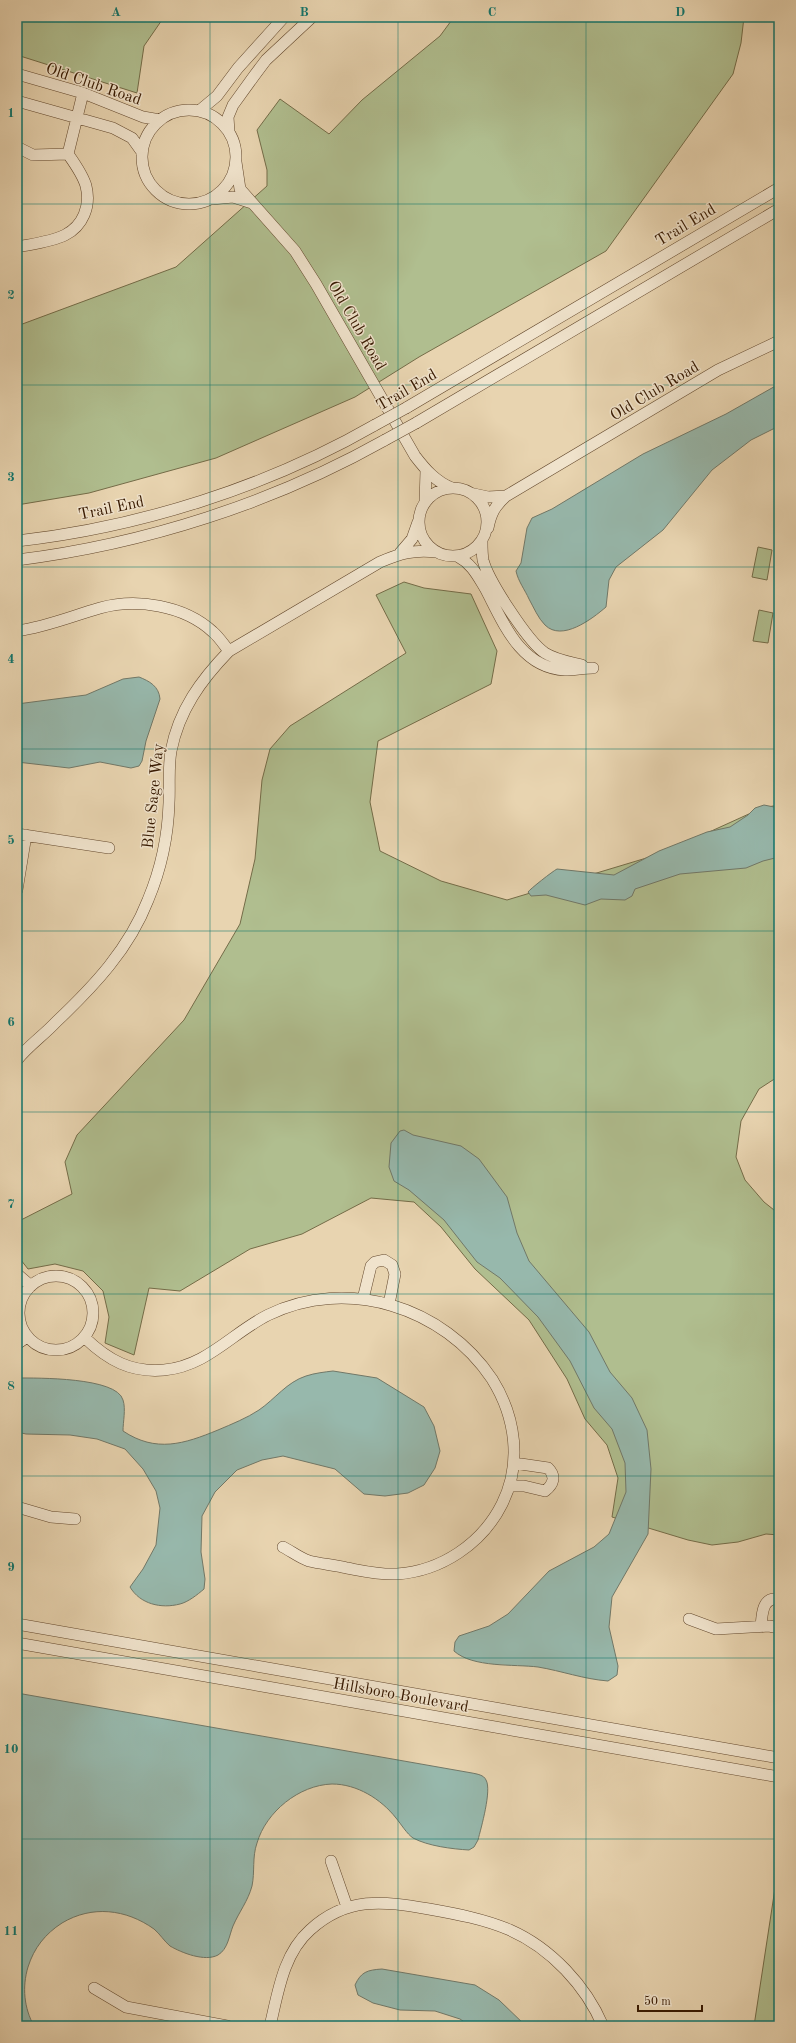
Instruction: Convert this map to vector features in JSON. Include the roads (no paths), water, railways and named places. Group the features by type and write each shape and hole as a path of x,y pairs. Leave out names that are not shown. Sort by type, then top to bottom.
{"street":[{"path":"199,111 217,96 254,50 284,17"},
{"path":"229,132 228,117 233,105 266,60 312,17"},
{"path":"254,50 266,60"},
{"name":"Old Club Road","path":"17,74 83,93 143,117 160,120"},
{"path":"17,247 63,236 75,229 83,219 88,197 86,185 68,154 83,93"},
{"path":"17,101 113,128 132,138 142,152"},
{"path":"212,199 225,188 231,179 236,162 234,143 229,132 217,119 199,111 178,111 160,120 148,133 142,152 142,163 151,186 162,196 179,204 191,205 212,199 233,197 252,203"},
{"path":"17,147 33,155 68,154"},
{"name":"Old Club Road","path":"236,162 240,189 295,251 316,284 415,456 426,471 444,485 452,488"},
{"name":"Trail End","path":"17,541 103,526 169,510 233,490 294,466 406,408 779,188"},
{"path":"17,560 105,545 172,528 241,506 352,458 779,209"},
{"name":"Old Club Road","path":"488,528 490,514 495,505 506,496 718,370 779,341"},
{"path":"425,503 437,492 452,488 467,490 474,494 484,506 488,520 488,528 482,541 471,552 457,556 442,555 436,552 425,542 421,534 419,518 425,503 426,471"},
{"name":"Old Club Road","path":"474,494 488,498 506,496"},
{"name":"Blue Sage Way","path":"400,553 412,539 419,518"},
{"path":"457,556 472,566 516,643 532,659 552,668 565,670 593,668 556,659 533,644 521,628 487,570 482,555 482,541"},
{"name":"Blue Sage Way","path":"17,1060 92,987 124,946 149,900 164,850 168,826 171,752 186,705 198,686 229,651 380,562 400,553 414,550 436,552"},
{"path":"17,631 53,624 100,608 140,604 160,606 197,621 213,632 229,651"},
{"path":"17,890 22,835 109,848"},
{"path":"363,1299 371,1266 384,1260 392,1265 395,1274 389,1304"},
{"path":"17,1274 31,1286"},
{"path":"57,1276 71,1280 83,1287 92,1302 93,1313 92,1322 84,1338 74,1346 59,1350 41,1347 27,1337 19,1318 19,1309 22,1298 31,1286 47,1277 57,1276"},
{"path":"84,1338 101,1353 115,1362 150,1371 167,1370 202,1359 252,1325 287,1307 312,1300 332,1298 363,1299 389,1304 410,1311 431,1322 465,1346 478,1361 503,1398 510,1418 514,1439 514,1463 509,1486 502,1504 491,1522 478,1537 462,1551 443,1563 422,1570 397,1574 378,1573 308,1560 283,1547"},
{"path":"17,1344 27,1337"},
{"path":"509,1486 524,1486 540,1491 546,1491 553,1481 554,1476 548,1468 514,1463"},
{"path":"17,1507 50,1517 75,1519"},
{"path":"761,1627 764,1606 768,1601 774,1598 779,1599"},
{"path":"689,1619 716,1629 761,1627 779,1628"},
{"name":"Hillsboro Boulevard","path":"17,1624 779,1758"},
{"name":"Hillsboro Boulevard","path":"17,1644 779,1777"},
{"path":"331,1861 347,1907"},
{"path":"270,2026 284,1968 295,1947 309,1930 329,1916 347,1907 370,1902 393,1902 466,1916 511,1931 552,1958 567,1972 585,1993 603,2026"},
{"path":"94,1988 126,2007 227,2026"}],"water":[{"path":"779,384 779,426 751,440 712,470 663,530 616,567 609,580 606,607 577,627 568,630 552,630 545,625 534,609 516,571 521,563 527,528 532,518 552,509 643,454 726,414"},
{"path":"139,677 150,682 156,687 160,699 146,741 142,761 139,766 131,768 100,762 69,768 17,762 17,704 86,695 123,679"},
{"path":"764,805 779,808 779,857 763,861 746,868 680,874 635,889 632,896 625,900 601,899 585,905 546,895 531,896 528,892 557,869 614,875 659,851 707,832 730,827 748,815 755,808"},
{"path":"404,1130 413,1135 461,1146 479,1159 507,1197 517,1233 529,1261 589,1332 610,1372 632,1398 647,1430 651,1469 648,1534 612,1597 609,1627 618,1666 617,1675 608,1681 590,1679 538,1667 483,1663 462,1656 454,1651 455,1642 459,1636 489,1626 508,1614 549,1571 594,1547 609,1534 626,1492 625,1463 612,1429 594,1408 570,1361 538,1317 500,1278 477,1262 444,1220 409,1190 394,1181 389,1167 391,1143 400,1131"},
{"path":"333,1371 377,1378 424,1407 434,1426 440,1451 435,1468 424,1485 408,1493 385,1496 364,1494 335,1469 283,1456 262,1460 237,1470 215,1492 202,1516 201,1552 205,1579 204,1589 186,1602 180,1604 166,1606 152,1604 139,1598 130,1587 143,1569 156,1545 160,1508 156,1491 143,1469 125,1449 97,1439 70,1435 26,1434 17,1432 17,1378 75,1380 107,1387 118,1392 123,1400 123,1431 135,1438 147,1442 170,1444 206,1435 250,1416 265,1406 293,1382 313,1374"},
{"path":"17,1693 478,1774 486,1780 488,1792 478,1840 474,1847 469,1850 448,1848 419,1841 413,1838 406,1831 390,1811 368,1794 350,1787 332,1784 308,1789 296,1795 276,1811 261,1832 255,1848 252,1886 246,1902 233,1926 228,1942 218,1955 207,1958 194,1956 181,1951 170,1946 154,1929 132,1917 109,1912 97,1912 73,1917 50,1932 33,1954 26,1975 25,1997 28,2012 34,2026 17,2026"},
{"path":"382,1969 475,1985 499,2000 526,2026 470,2026 460,2019 435,2011 400,2010 373,2003 358,1995 355,1985 362,1974 372,1970"}]}
